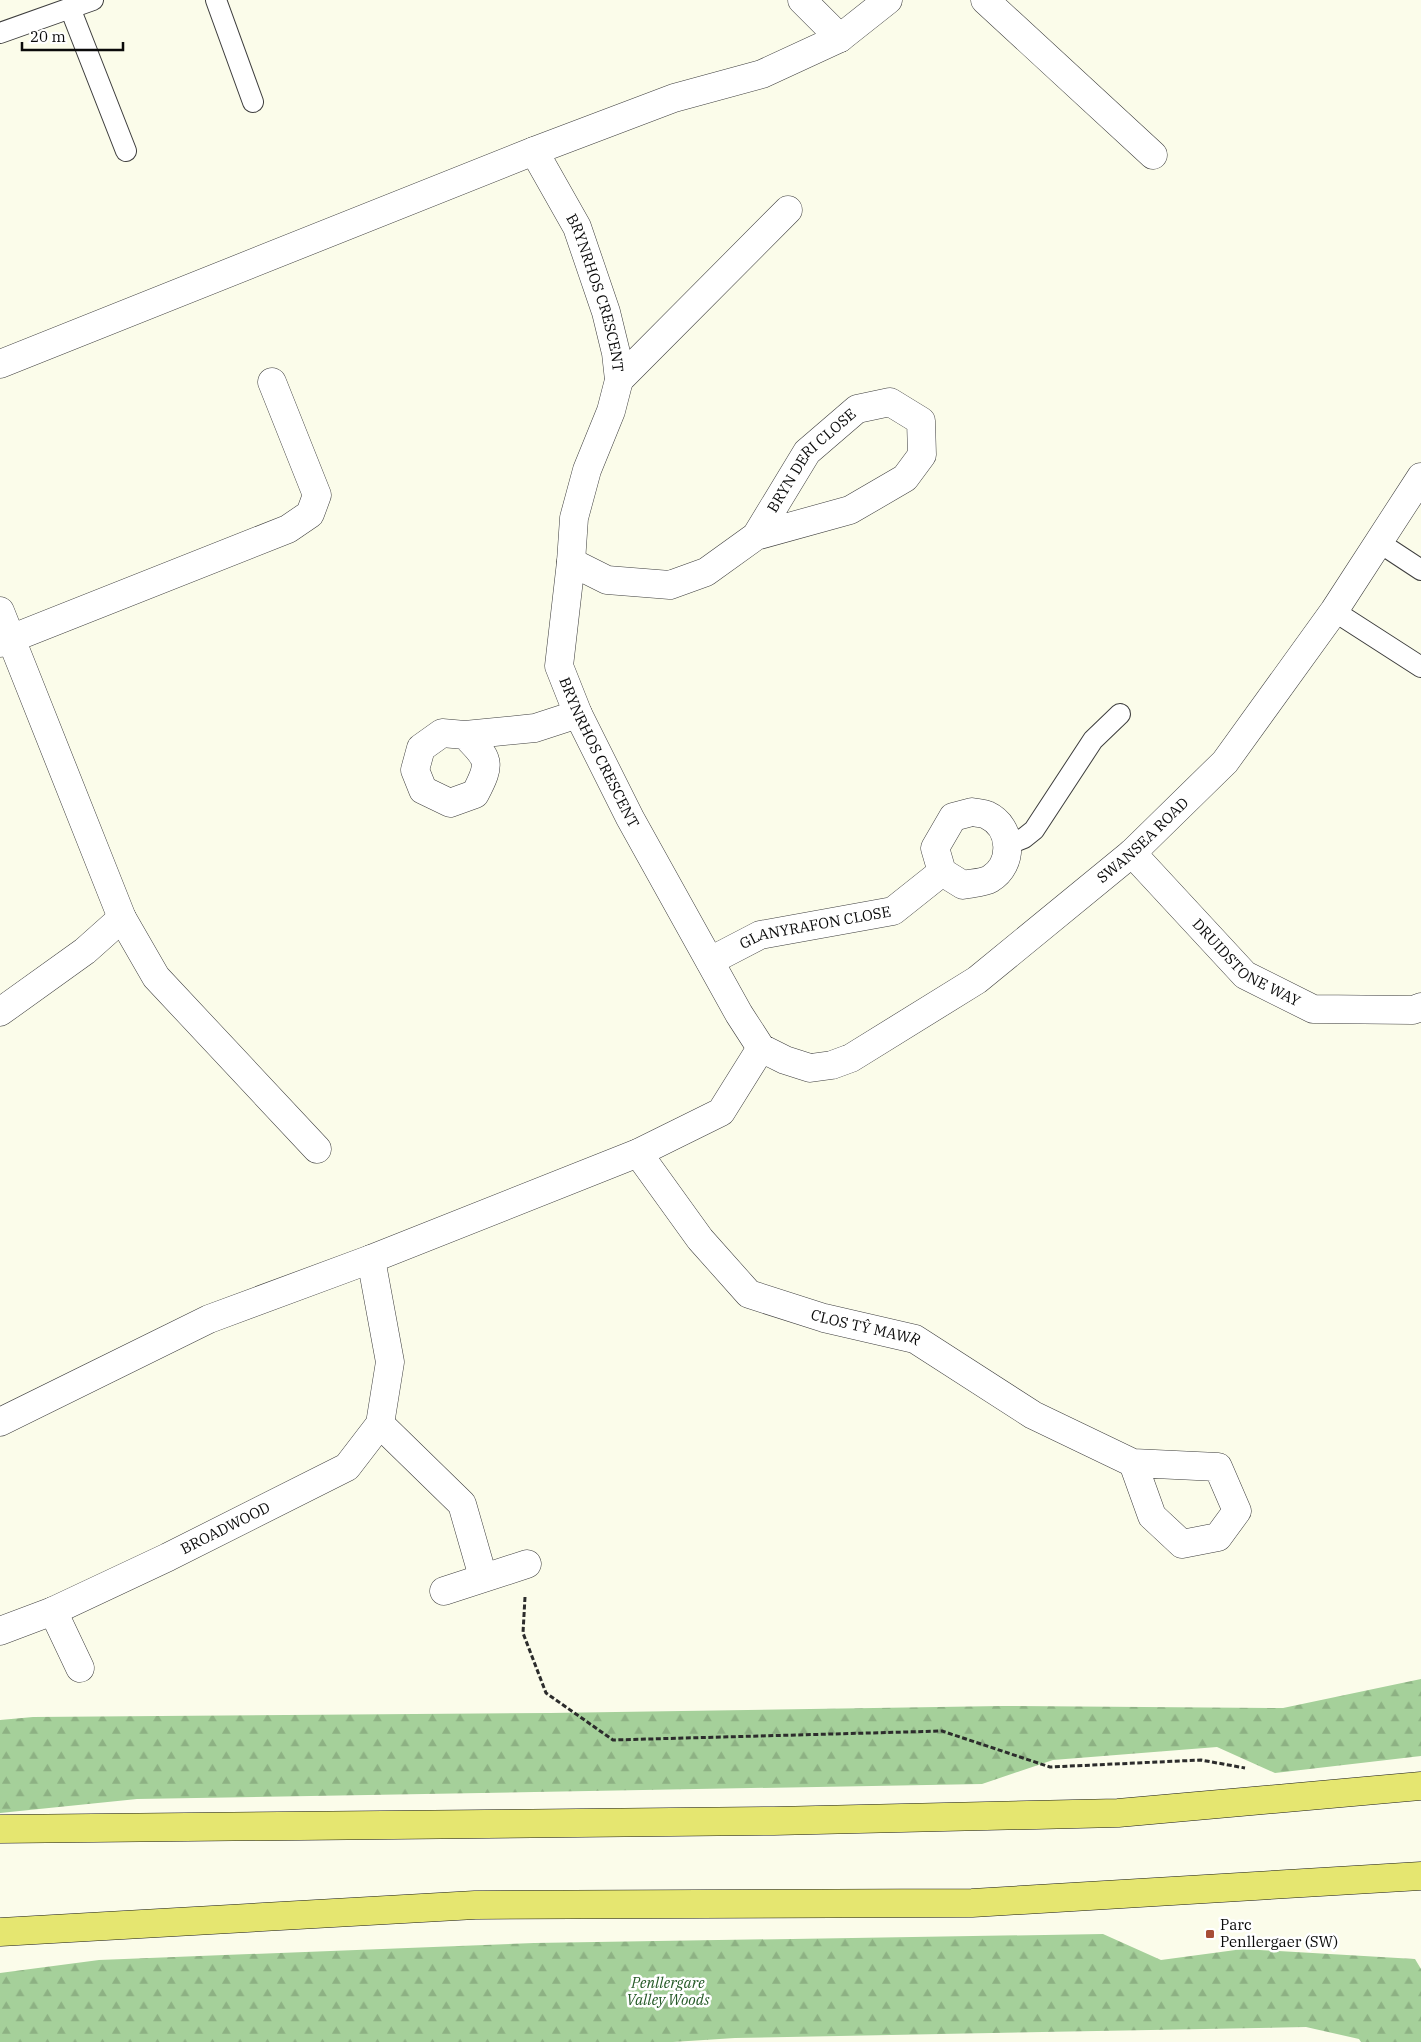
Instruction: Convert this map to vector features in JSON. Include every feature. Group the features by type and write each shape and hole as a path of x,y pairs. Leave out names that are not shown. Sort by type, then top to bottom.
{"main road":[{"path":"0,1829 774,1821 1118,1813 1421,1786"},
{"path":"0,1932 475,1905 972,1904 1421,1876"}],"street":[{"path":"802,0 840,38"},
{"path":"0,364 534,151 674,98 762,74 840,38 876,12 888,0"},
{"path":"985,0 1154,155"},
{"name":"BRYNRHOS CRESCENT","path":"534,151 577,228 606,312 616,353 619,380 611,411 587,470 574,518 559,666 578,714 630,818 739,1014 761,1048"},
{"path":"619,380 788,210"},
{"path":"5,640 288,529 310,514 317,495 272,382"},
{"name":"BRYN DERI CLOSE","path":"571,562 607,580 670,585 706,572 756,536 850,510 905,478 922,455 921,421 890,402 857,409 807,452 756,536"},
{"name":"SWANSEA ROAD","path":"761,1048 786,1060 810,1068 832,1065 851,1058 977,980 1132,853 1225,762 1334,611 1420,482"},
{"path":"0,611 5,640 122,918 156,977 317,1149"},
{"path":"465,734 484,755 486,773 475,794 450,803 423,790 415,770 421,748 442,733 465,734 535,728 578,714"},
{"path":"972,812 987,815 1001,826 1009,844 1004,866 989,880 963,885 942,872 935,848 952,817 972,812"},
{"name":"DRUIDSTONE WAY","path":"1132,853 1245,975 1313,1009 1414,1010 1421,1007"},
{"name":"GLANYRAFON CLOSE","path":"710,961 760,935 893,911 942,872"},
{"path":"0,1012 85,951 122,918"},
{"path":"0,1422 209,1319 371,1259 638,1153 721,1112 761,1048"},
{"name":"CLOS TŶ MAWR","path":"638,1153 700,1239 749,1294 824,1318 915,1340 1033,1415 1133,1463"},
{"name":"BROADWOOD","path":"0,1631 53,1611 168,1557 347,1467 380,1424 390,1362 371,1259"},
{"path":"380,1424 462,1504 483,1577"},
{"path":"444,1592 483,1577 526,1564"},
{"path":"53,1611 80,1668"}],"lane":[{"path":"0,33 93,0"},
{"path":"216,0 253,102"},
{"path":"70,8 126,151"},
{"path":"1380,542 1421,570"},
{"path":"1334,611 1421,668"},
{"path":"1009,844 1024,838 1034,830 1093,740 1120,714"}],"path":[{"path":"526,1564 523,1633 546,1693 613,1740 942,1731 1050,1767 1201,1760 1250,1769"}],"green space":[{"path":"1421,1679 1421,1756 1275,1773 1217,1747 1053,1760 982,1784 137,1799 0,1813 0,1720 33,1717 550,1713 1002,1706 1283,1708"},
{"name":"Penllergare Valley Woods","path":"1103,1934 1161,1960 1243,1949 1415,1959 1421,1969 1421,2042 1361,2042 1359,2039 1306,2027 735,2038 673,2042 0,2042 0,1973 99,1960 534,1943"}],"place":[{"name":"Parc Penllergaer (SW)","path":"1210,1934"}]}
